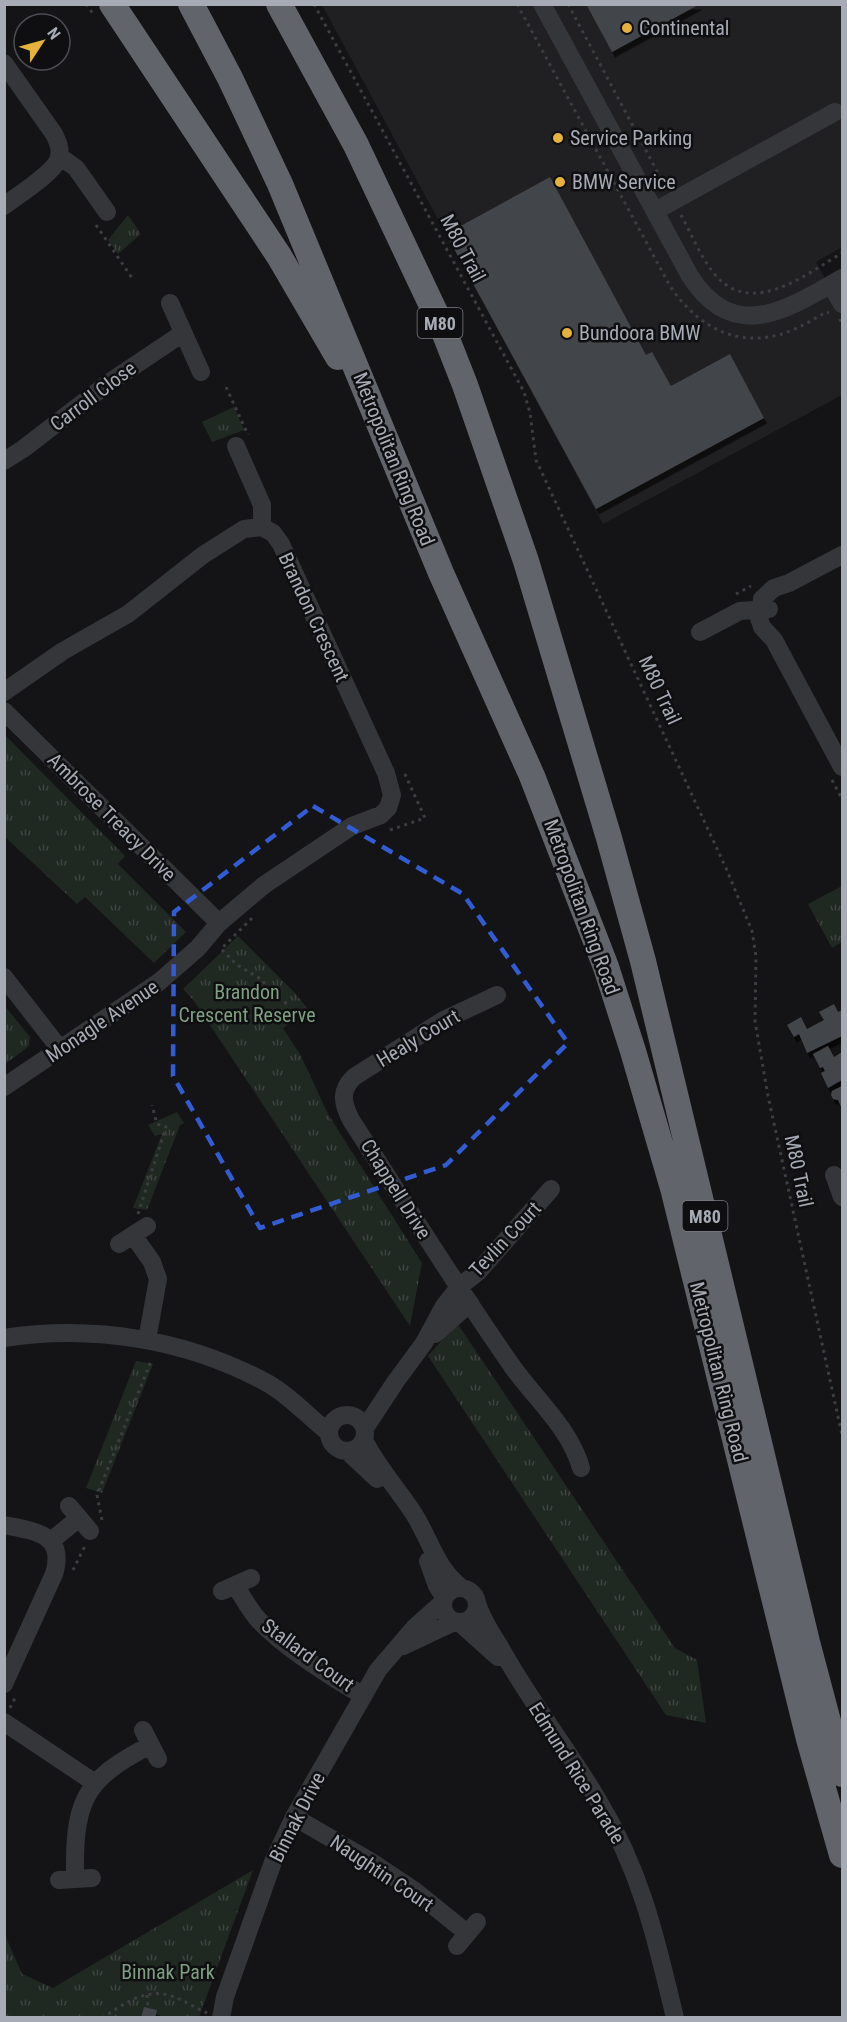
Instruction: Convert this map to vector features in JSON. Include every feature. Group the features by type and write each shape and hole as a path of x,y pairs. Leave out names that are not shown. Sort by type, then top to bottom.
{"highway":[{"path":"112,4 279,256 331,346 378,420"},
{"name":"Metropolitan Ring Road","path":"191,4 263,146 441,573 537,787 587,915 627,1030 691,1256 809,1739 843,1855"},
{"name":"Metropolitan Ring Road","path":"279,4 334,101 367,166 443,328 526,561 609,838 643,961 804,1630 843,1774"}],"street":[{"path":"542,4 699,289 726,310 749,316 771,314 791,307 837,282 841,311"},
{"path":"4,63 54,134 58,142 59,156 51,170 4,206"},
{"path":"655,211 835,112"},
{"path":"59,156 76,168 100,217"},
{"path":"170,303 201,372"},
{"name":"Carroll Close","path":"4,460 23,449 110,382 183,333"},
{"path":"4,692 63,651 128,614 195,561 233,536 249,527 262,527 262,505 242,441"},
{"name":"Brandon Crescent","path":"219,923 264,885 352,826 381,815 388,808 392,795 390,783 282,546 273,533 262,527"},
{"path":"700,632 740,611 764,609 789,584 843,555"},
{"path":"764,609 774,640 843,767"},
{"name":"Ambrose Treacy Drive","path":"4,711 219,923"},
{"name":"Monagle Avenue","path":"4,1087 159,982 198,948 219,923"},
{"path":"4,977 60,1049"},
{"name":"Healy Court","path":"344,1088 354,1077 442,1021 497,995"},
{"name":"Chappell Drive","path":"344,1088 343,1100 351,1120 516,1371 567,1436 581,1468"},
{"path":"834,1175 843,1197"},
{"name":"Tevlin Court","path":"459,1287 478,1272 550,1189"},
{"path":"133,1235 152,1262 158,1279 157,1295 147,1340"},
{"path":"347,1451 357,1448 396,1381 424,1343 444,1306 459,1287"},
{"path":"424,1343 470,1303"},
{"path":"4,1338 57,1333 87,1333 147,1340 191,1351 244,1372 320,1410 360,1419 378,1467 415,1515 446,1574 462,1588 472,1593 477,1603 475,1614 471,1618 457,1622 445,1614 434,1574 417,1538 382,1485 347,1451 333,1444 329,1433 277,1389"},
{"path":"329,1433 333,1422 362,1409 396,1381"},
{"path":"51,1541 79,1518"},
{"path":"4,1525 38,1532 51,1541 56,1553 56,1569 4,1684"},
{"name":"Stallard Court","path":"236,1585 252,1611 265,1626 309,1661 362,1695"},
{"path":"443,1600 452,1590 462,1588"},
{"name":"Binnak Drive","path":"216,2017 273,1862 294,1816 378,1670 414,1628 443,1600"},
{"name":"Edmund Rice Parade","path":"477,1603 482,1619 494,1636 512,1671 597,1799 628,1856 650,1914 675,2018"},
{"name":"Binnak Drive","path":"394,1650 457,1622"},
{"name":"Edmund Rice Parade","path":"457,1622 488,1646 512,1671"},
{"path":"4,1722 95,1783"},
{"path":"75,1879 75,1840 85,1797 95,1783 122,1760 151,1745"},
{"name":"Naughtin Court","path":"294,1816 415,1891 467,1934"}],"path":[{"name":"M80 Trail","path":"314,4 524,392 530,412 537,460 726,868 752,931 756,956 755,1021 768,1096 843,1435"},
{"path":"100,217 132,278"},
{"path":"841,311 843,327"},
{"path":"226,387 242,441"},
{"path":"381,833 425,818 400,764"},
{"path":"253,918 221,949 237,964 261,979 278,998 291,1006"},
{"path":"133,1235 141,1201 166,1127 157,1124 152,1105"},
{"path":"102,2018 132,1999 164,1994 216,2017"},
{"path":"147,1995 148,2008"}],"highlighted area":[{"path":"313,806 463,894 568,1043 446,1165 260,1228 173,1076 174,912"}],"shaded area":[{"path":"322,5 842,5 842,247 816,262 842,309 842,395 603,524"}],"green space":[{"path":"128,215 141,234 118,254 108,240"},
{"path":"234,407 244,430 212,442 202,422"},
{"path":"5,735 125,856 118,864 186,932 154,963 85,897 77,904 5,837"},
{"path":"842,886 842,942 832,948 808,904"},
{"name":"Brandon Crescent Reserve","path":"238,936 308,1009 283,1028 301,1056 328,1114 422,1263 410,1326 194,1001 183,989"},
{"path":"4,1005 30,1037 28,1047 5,1064"},
{"path":"177,1112 184,1123 180,1125 147,1210 133,1208 162,1134 155,1136 148,1125"},
{"path":"457,1323 675,1648 697,1660 706,1723 666,1715 428,1356"},
{"path":"136,1361 153,1364 102,1493 86,1488"},
{"name":"Binnak Park","path":"253,1870 199,2017 5,2017 4,1933 22,1974 53,1988"}],"building":[{"name":"Continental","path":"586,4 700,4 612,52"},
{"name":"Bundoora BMW","path":"550,177 646,355 652,352 671,386 730,354 764,418 596,509 446,234"},
{"path":"834,1004 838,1012 842,1010 842,1036 807,1053 799,1034 794,1037 787,1025 801,1017 807,1029 824,1020 819,1012"},
{"path":"828,1046 834,1057 842,1052 842,1080 828,1088 821,1073 825,1071 823,1067 820,1068 813,1054"},
{"path":"842,1086 842,1109 838,1100 833,1099 831,1095 832,1091"},
{"path":"144,2007 157,2010 155,2018 141,2018"}],"place":[{"name":"Continental","path":"627,28"},
{"name":"Service Parking","path":"558,138"},
{"name":"BMW Service","path":"560,182"},
{"name":"Bundoora BMW","path":"567,333"}]}
